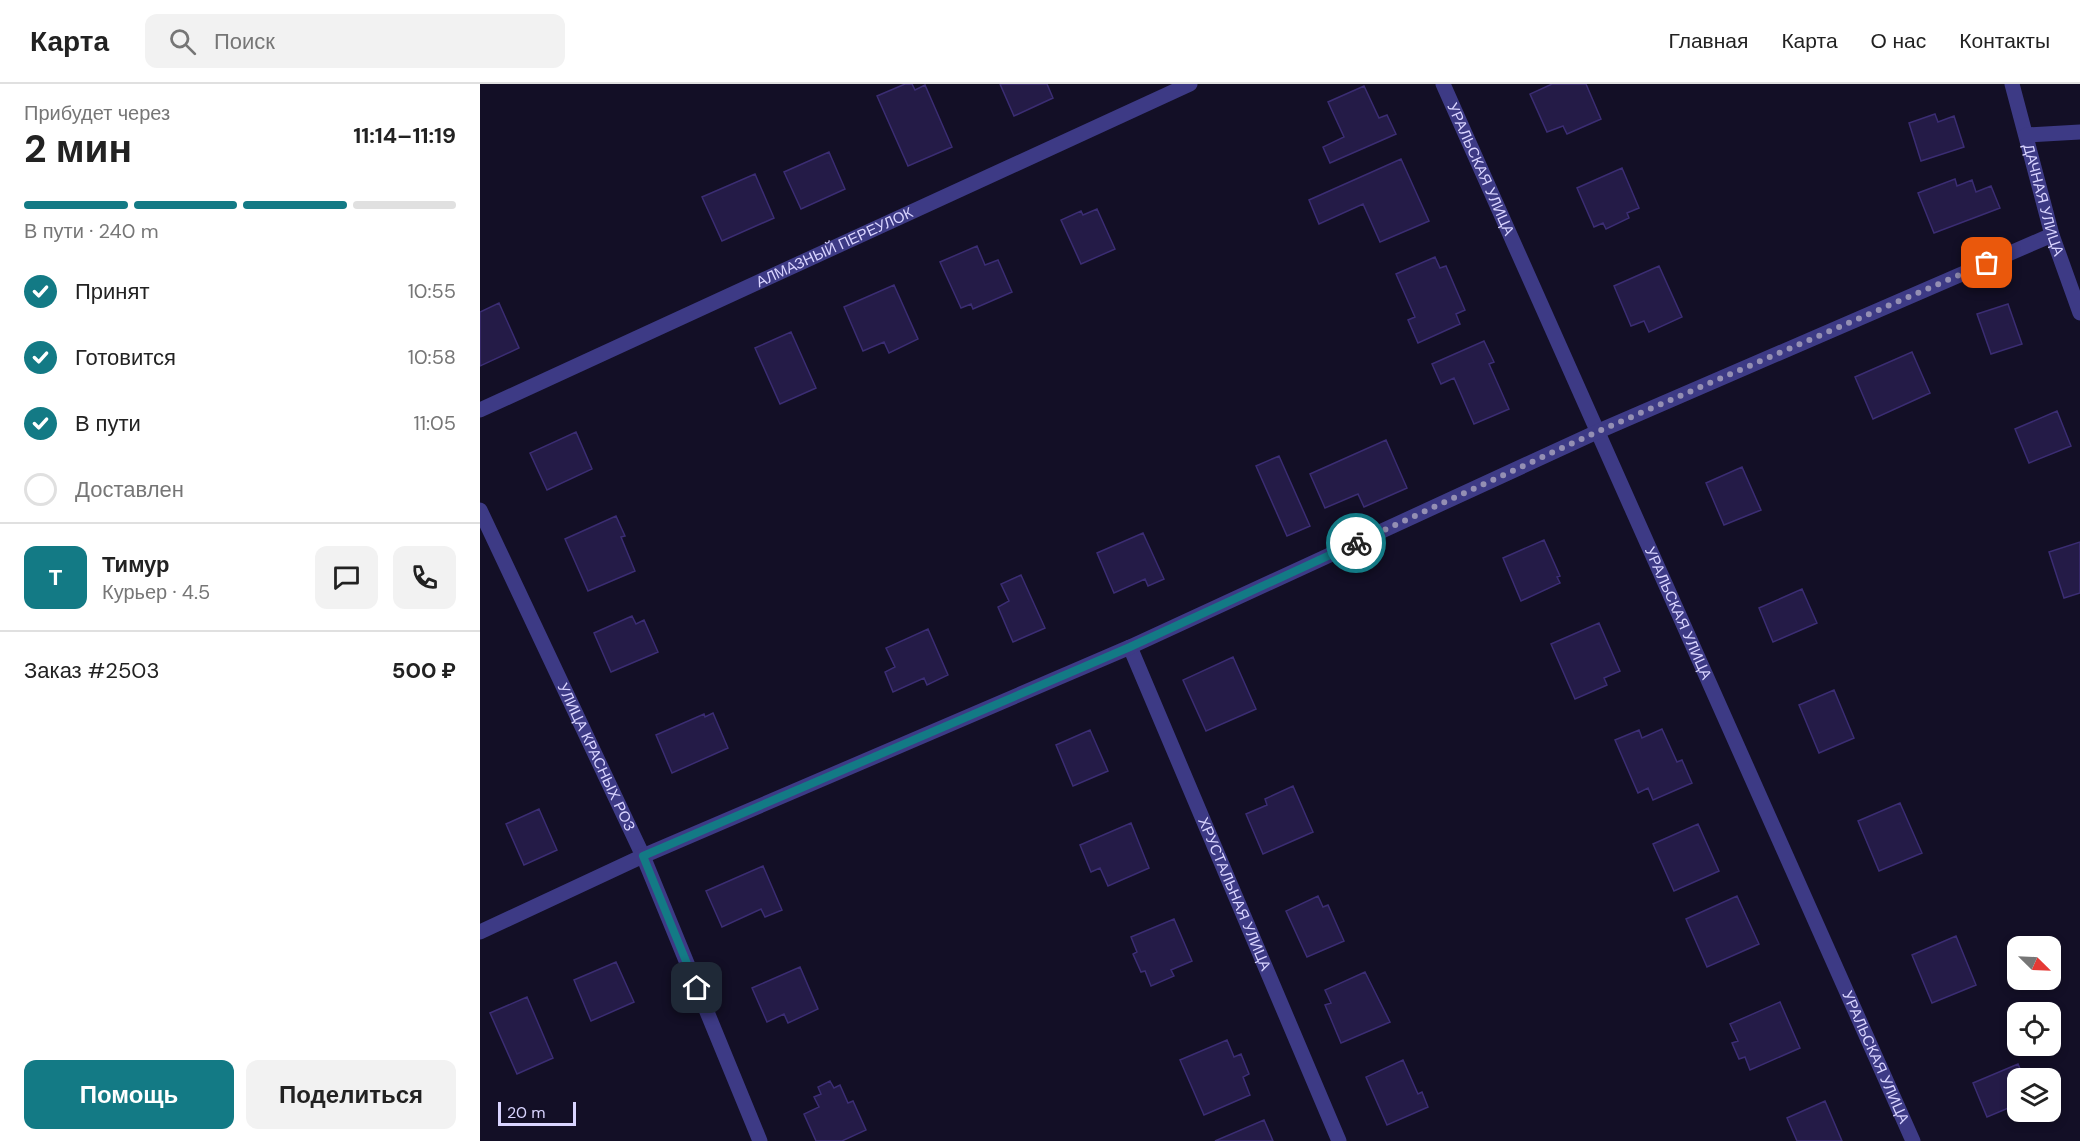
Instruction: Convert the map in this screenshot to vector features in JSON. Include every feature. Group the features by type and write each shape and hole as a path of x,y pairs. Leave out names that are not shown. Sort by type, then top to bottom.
{"street":[{"name":"АЛМАЗНЫЙ ПЕРЕУЛОК","path":"480,410 1190,84"},
{"name":"УРАЛЬСКАЯ УЛИЦА","path":"1443,84 1913,1141"},
{"name":"ДАЧНАЯ УЛИЦА","path":"2012,84 2052,235 2080,313"},
{"path":"2026,135 2080,132"},
{"path":"480,932 643,856 1130,647 1599,431 2052,235"},
{"name":"УЛИЦА КРАСНЫХ РОЗ","path":"480,510 643,856 760,1141"},
{"name":"ХРУСТАЛЬНАЯ УЛИЦА","path":"1130,647 1339,1141"}],"building":[{"path":"905,84 912,84 915,90 925,85 952,147 908,166 877,96"},
{"path":"1000,84 1047,84 1053,98 1014,116"},
{"path":"1552,84 1586,84 1601,119 1567,134 1563,126 1547,132 1530,94"},
{"path":"1364,86 1379,118 1387,115 1396,134 1330,163 1323,147 1344,137 1328,102"},
{"path":"1935,114 1938,122 1954,116 1964,147 1921,161 1909,123"},
{"path":"829,152 845,189 801,209 784,172"},
{"path":"1401,159 1429,221 1380,242 1363,204 1319,224 1309,200"},
{"path":"1622,168 1639,208 1627,213 1629,218 1606,229 1603,223 1594,227 1577,188"},
{"path":"755,174 774,218 722,241 702,197"},
{"path":"1955,179 1957,186 1972,180 1976,192 1991,186 2000,208 1934,233 1918,193"},
{"path":"1097,209 1115,249 1081,264 1061,220 1081,211 1083,215"},
{"path":"977,246 985,265 998,260 1012,292 973,309 971,304 961,308 940,262"},
{"path":"1435,257 1440,268 1446,266 1465,310 1456,314 1460,324 1418,343 1408,320 1415,317 1396,274"},
{"path":"1659,266 1682,317 1649,332 1644,321 1631,326 1614,286"},
{"path":"894,285 918,339 889,353 884,342 863,351 844,307"},
{"path":"499,303 519,348 480,366 480,312"},
{"path":"2008,304 2022,344 1991,354 1977,314"},
{"path":"791,332 816,388 780,404 755,348"},
{"path":"1484,341 1494,362 1489,364 1509,409 1474,424 1454,378 1441,384 1432,364"},
{"path":"1912,352 1930,393 1873,419 1855,377"},
{"path":"2057,411 2071,446 2029,463 2015,429"},
{"path":"576,432 592,469 547,490 530,453"},
{"path":"1386,440 1407,488 1364,507 1358,494 1325,508 1310,474"},
{"path":"1279,456 1310,526 1287,536 1256,466"},
{"path":"1742,467 1761,510 1724,525 1706,483"},
{"path":"616,516 625,536 621,537 635,571 588,591 565,539"},
{"path":"1143,533 1164,579 1148,586 1145,579 1114,593 1097,553"},
{"path":"1544,540 1560,576 1557,577 1560,583 1521,601 1503,558"},
{"path":"2080,542 2080,593 2064,598 2049,552"},
{"path":"1021,575 1045,628 1013,642 998,607 1009,601 1001,584"},
{"path":"1802,589 1817,623 1773,642 1759,608"},
{"path":"632,616 636,624 644,620 658,652 611,672 594,633"},
{"path":"1599,623 1620,671 1604,678 1607,685 1575,699 1551,644"},
{"path":"928,629 948,675 927,685 924,678 893,692 885,672 895,667 886,648"},
{"path":"1233,657 1256,709 1206,731 1183,680"},
{"path":"1834,690 1854,738 1819,753 1799,705"},
{"path":"713,713 728,748 672,773 656,735 704,714 705,717"},
{"path":"1662,729 1677,762 1682,760 1692,783 1653,800 1648,788 1638,793 1615,740 1639,730 1642,738"},
{"path":"1090,730 1108,771 1073,786 1056,745"},
{"path":"1293,786 1313,832 1263,854 1246,814 1267,805 1265,799"},
{"path":"1900,803 1922,853 1879,871 1858,821"},
{"path":"539,809 557,850 524,865 506,824"},
{"path":"1131,823 1149,868 1108,886 1100,868 1091,872 1080,845"},
{"path":"1698,824 1719,871 1674,891 1653,844"},
{"path":"763,866 782,910 765,917 761,909 722,927 706,891"},
{"path":"1318,896 1323,907 1328,905 1344,941 1307,957 1286,911"},
{"path":"1737,896 1759,944 1707,967 1686,919"},
{"path":"1174,919 1192,961 1171,970 1174,976 1151,986 1145,971 1141,972 1133,954 1137,952 1131,937"},
{"path":"1956,936 1976,985 1932,1003 1912,955"},
{"path":"616,962 634,1002 591,1021 574,980"},
{"path":"800,967 818,1009 788,1023 784,1014 767,1022 752,988"},
{"path":"1365,972 1390,1022 1341,1043 1325,1005 1331,1003 1325,990"},
{"path":"527,997 553,1058 517,1074 490,1013"},
{"path":"1780,1002 1800,1048 1750,1070 1745,1057 1739,1059 1732,1043 1738,1041 1730,1024"},
{"path":"1227,1040 1234,1057 1241,1054 1249,1074 1243,1077 1250,1095 1204,1115 1180,1060"},
{"path":"1403,1060 1418,1094 1422,1092 1428,1107 1387,1125 1366,1077"},
{"path":"2007,1069 2007,1109 1987,1117 1973,1083"},
{"path":"830,1081 834,1088 840,1085 848,1103 853,1101 866,1130 842,1141 816,1141 804,1114 819,1107 814,1097 821,1094 818,1087"},
{"path":"1825,1101 1842,1141 1797,1141 1787,1118"},
{"path":"1264,1120 1273,1141 1215,1141"}],"way so far":[{"path":"1356,543 1599,431 1987,263"}],"route":[{"path":"697,988 643,856 1130,647 1356,543"}]}
